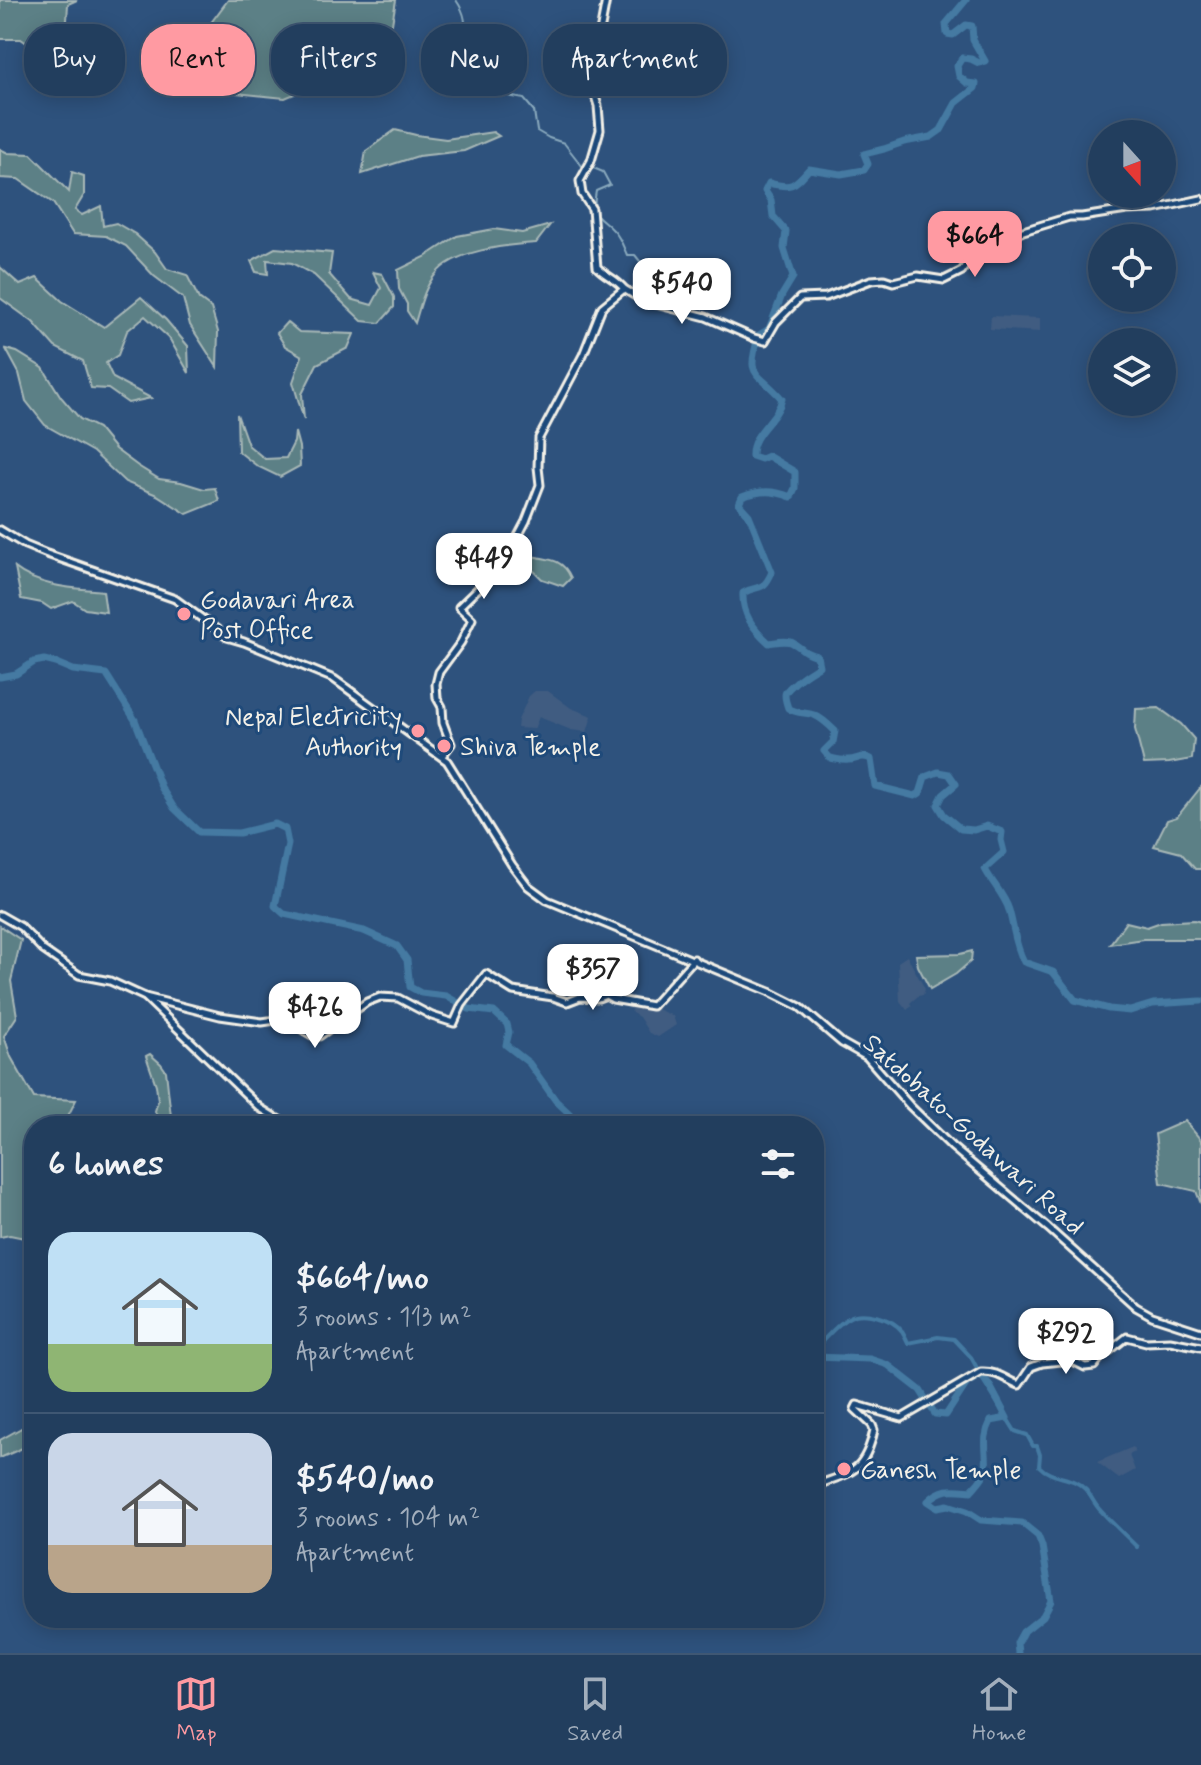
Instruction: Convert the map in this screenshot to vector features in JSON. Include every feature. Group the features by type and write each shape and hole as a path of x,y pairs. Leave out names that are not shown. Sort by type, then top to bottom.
{"street":[{"path":"606,0 600,32 587,69 598,106 600,130 580,181 582,194 592,209 597,267 644,301 706,317 754,338 765,341 776,322 800,298 826,297 871,280 893,282 918,276 944,280 962,271 968,261 1023,231 1069,217 1155,209 1201,199"},
{"path":"442,756 451,744 443,723 436,684 439,672 461,642 472,619 459,607 492,575 526,521 540,485 539,438 583,355 602,307 624,289"},
{"name":"Satdobato-Godawari Road","path":"0,530 47,554 175,599 227,637 334,679 442,756 452,767 520,877 535,892 792,1002 842,1043 875,1064 903,1098 952,1147 1136,1307 1152,1316 1201,1332"},
{"path":"0,915 21,927 43,950 79,975 110,981 145,997 220,1016 262,1022 288,1021 319,1036 367,1002 380,997 398,998 432,1016 454,1023 462,1005 486,974 513,991 567,1002 580,997 606,995 652,1006 694,959"},
{"path":"145,997 252,1101 272,1116"},
{"path":"824,1483 847,1475 862,1461 874,1430 855,1409 857,1405 902,1418 981,1372 999,1374 1017,1385 1031,1367 1042,1363 1071,1360 1085,1367 1094,1366 1127,1337 1146,1342 1170,1341 1201,1347"}],"shaded area":[{"path":"991,316 1040,318 1040,332 990,329"},
{"path":"535,691 548,691 571,708 592,716 587,732 571,730 539,717 534,729 517,728 529,696"},
{"path":"907,956 925,989 907,1010 900,1001 898,962"},
{"path":"631,1004 652,1007 673,1016 676,1025 658,1037 649,1033 639,1017 632,1013"},
{"path":"1133,1447 1135,1452 1129,1455 1135,1470 1119,1479 1097,1462"}],"green space":[{"path":"0,0 77,0 68,4 67,24 24,24 24,41 0,39"},
{"path":"228,0 396,0 392,24 271,24 271,96 290,96 285,98 255,95 255,24 210,24"},
{"path":"395,130 446,139 493,132 499,136 464,151 418,156 362,174 366,151"},
{"path":"0,149 8,153 31,154 69,192 72,172 84,176 84,195 75,210 82,215 101,206 103,226 116,223 135,234 155,252 167,269 187,275 199,299 211,308 218,332 217,367 190,325 183,298 154,276 126,246 106,236 73,234 53,203 18,179 0,178"},
{"path":"550,225 536,243 481,250 454,260 431,280 415,323 407,311 399,289 398,270 457,236 494,229 522,233"},
{"path":"275,248 332,253 329,274 351,299 372,305 381,288 373,272 382,274 394,297 394,307 380,323 362,321 314,275 292,263 267,260 268,274 256,272 251,261"},
{"path":"0,267 20,285 37,278 62,301 104,327 141,297 188,346 189,373 169,338 145,316 127,331 118,355 106,363 113,378 151,398 128,403 108,389 91,388 83,361 55,347 33,322 0,298"},
{"path":"287,322 299,332 354,334 348,348 317,364 302,394 304,420 293,382 302,356 285,346 277,333"},
{"path":"6,349 43,368 61,397 80,419 98,428 115,449 138,466 159,479 204,489 215,488 219,501 187,514 157,495 125,482 93,452 45,425 26,401 19,373"},
{"path":"237,414 248,445 265,459 286,458 295,432 300,466 280,477 257,466 238,451"},
{"path":"531,556 560,563 571,578 563,586 542,579 532,569"},
{"path":"15,568 45,583 103,591 106,612 85,609 73,601 51,609 42,603 21,599"},
{"path":"1159,708 1181,724 1194,739 1192,759 1144,764 1135,729 1136,709"},
{"path":"1201,787 1201,869 1195,869 1181,853 1154,846 1167,820 1177,817"},
{"path":"1126,922 1147,927 1161,922 1201,922 1201,939 1143,939 1110,944"},
{"path":"0,926 21,940 11,981 17,1016 4,1036 11,1057 34,1098 76,1100 68,1116 24,1116 24,1238 0,1237"},
{"path":"972,951 971,961 930,989 916,955"},
{"path":"150,1054 166,1071 171,1116 157,1116 156,1085 146,1056"},
{"path":"1185,1121 1201,1140 1201,1204 1196,1191 1161,1183 1155,1134"},
{"path":"24,1427 24,1447 0,1458 0,1440"}],"waterway":[{"path":"456,0 464,16 467,61 488,95 524,99 534,111 537,131 564,143 584,166"},
{"path":"966,0 946,24 947,34 953,35 966,25 972,26 973,40 985,61 979,63 962,58 957,66 959,76 967,83 976,84 975,88 956,103 941,130 931,137 864,154 868,164 864,170 841,174 809,169 792,185 769,183 765,191 771,200 773,216 786,231 784,248 793,277 782,295 769,329 759,335 755,349 753,367 782,399 756,440 752,456 761,459 768,456 795,472 795,488 791,497 761,492 742,497 739,504 749,515 772,572 763,586 743,593 744,608 753,626 769,643 791,642 817,656 819,666 790,687 785,698 788,708 817,716 835,731 833,742 824,751 830,758 871,759 875,786 915,796 920,793 925,777 938,772 949,774 956,784 943,795 938,805 944,815 961,829 974,830 987,826 1002,832 1004,852 985,869 1007,905 1024,962 1053,972 1075,1000 1109,1009 1130,1011 1153,1004 1201,1001"},
{"path":"591,167 603,172 610,185 596,191 595,212 616,233 627,255 635,255 660,286"},
{"path":"0,677 16,674 34,662 44,660 73,670 106,674 135,720 161,787 174,808 199,832 239,833 275,824 285,829 288,844 275,906 284,914 364,931 397,946 407,960 410,987 421,993 446,996 469,1009 494,1012 507,1024 506,1045 529,1063 570,1116"},
{"path":"824,1340 854,1315 869,1315 897,1326 908,1343 938,1337 954,1339 971,1357 978,1370"},
{"path":"824,1357 870,1359 888,1365 920,1390 935,1414 946,1415 967,1383 981,1375 989,1384 1007,1418 991,1421 988,1428 984,1475 971,1491 948,1490 928,1501 937,1507 948,1505 967,1511 981,1520 1022,1523 1038,1536 1051,1601 1043,1616 1023,1632 1017,1643 1018,1653"},
{"path":"981,1377 1015,1431 1027,1435 1033,1446 1037,1446 1039,1466 1050,1474 1080,1485 1137,1547"}],"place":[{"name":"Godavari Area Post Office","path":"184,614"},
{"name":"Nepal Electricity Authority","path":"418,731"},
{"name":"Shiva Temple","path":"444,746"},
{"name":"Ganesh Temple","path":"844,1469"}]}
